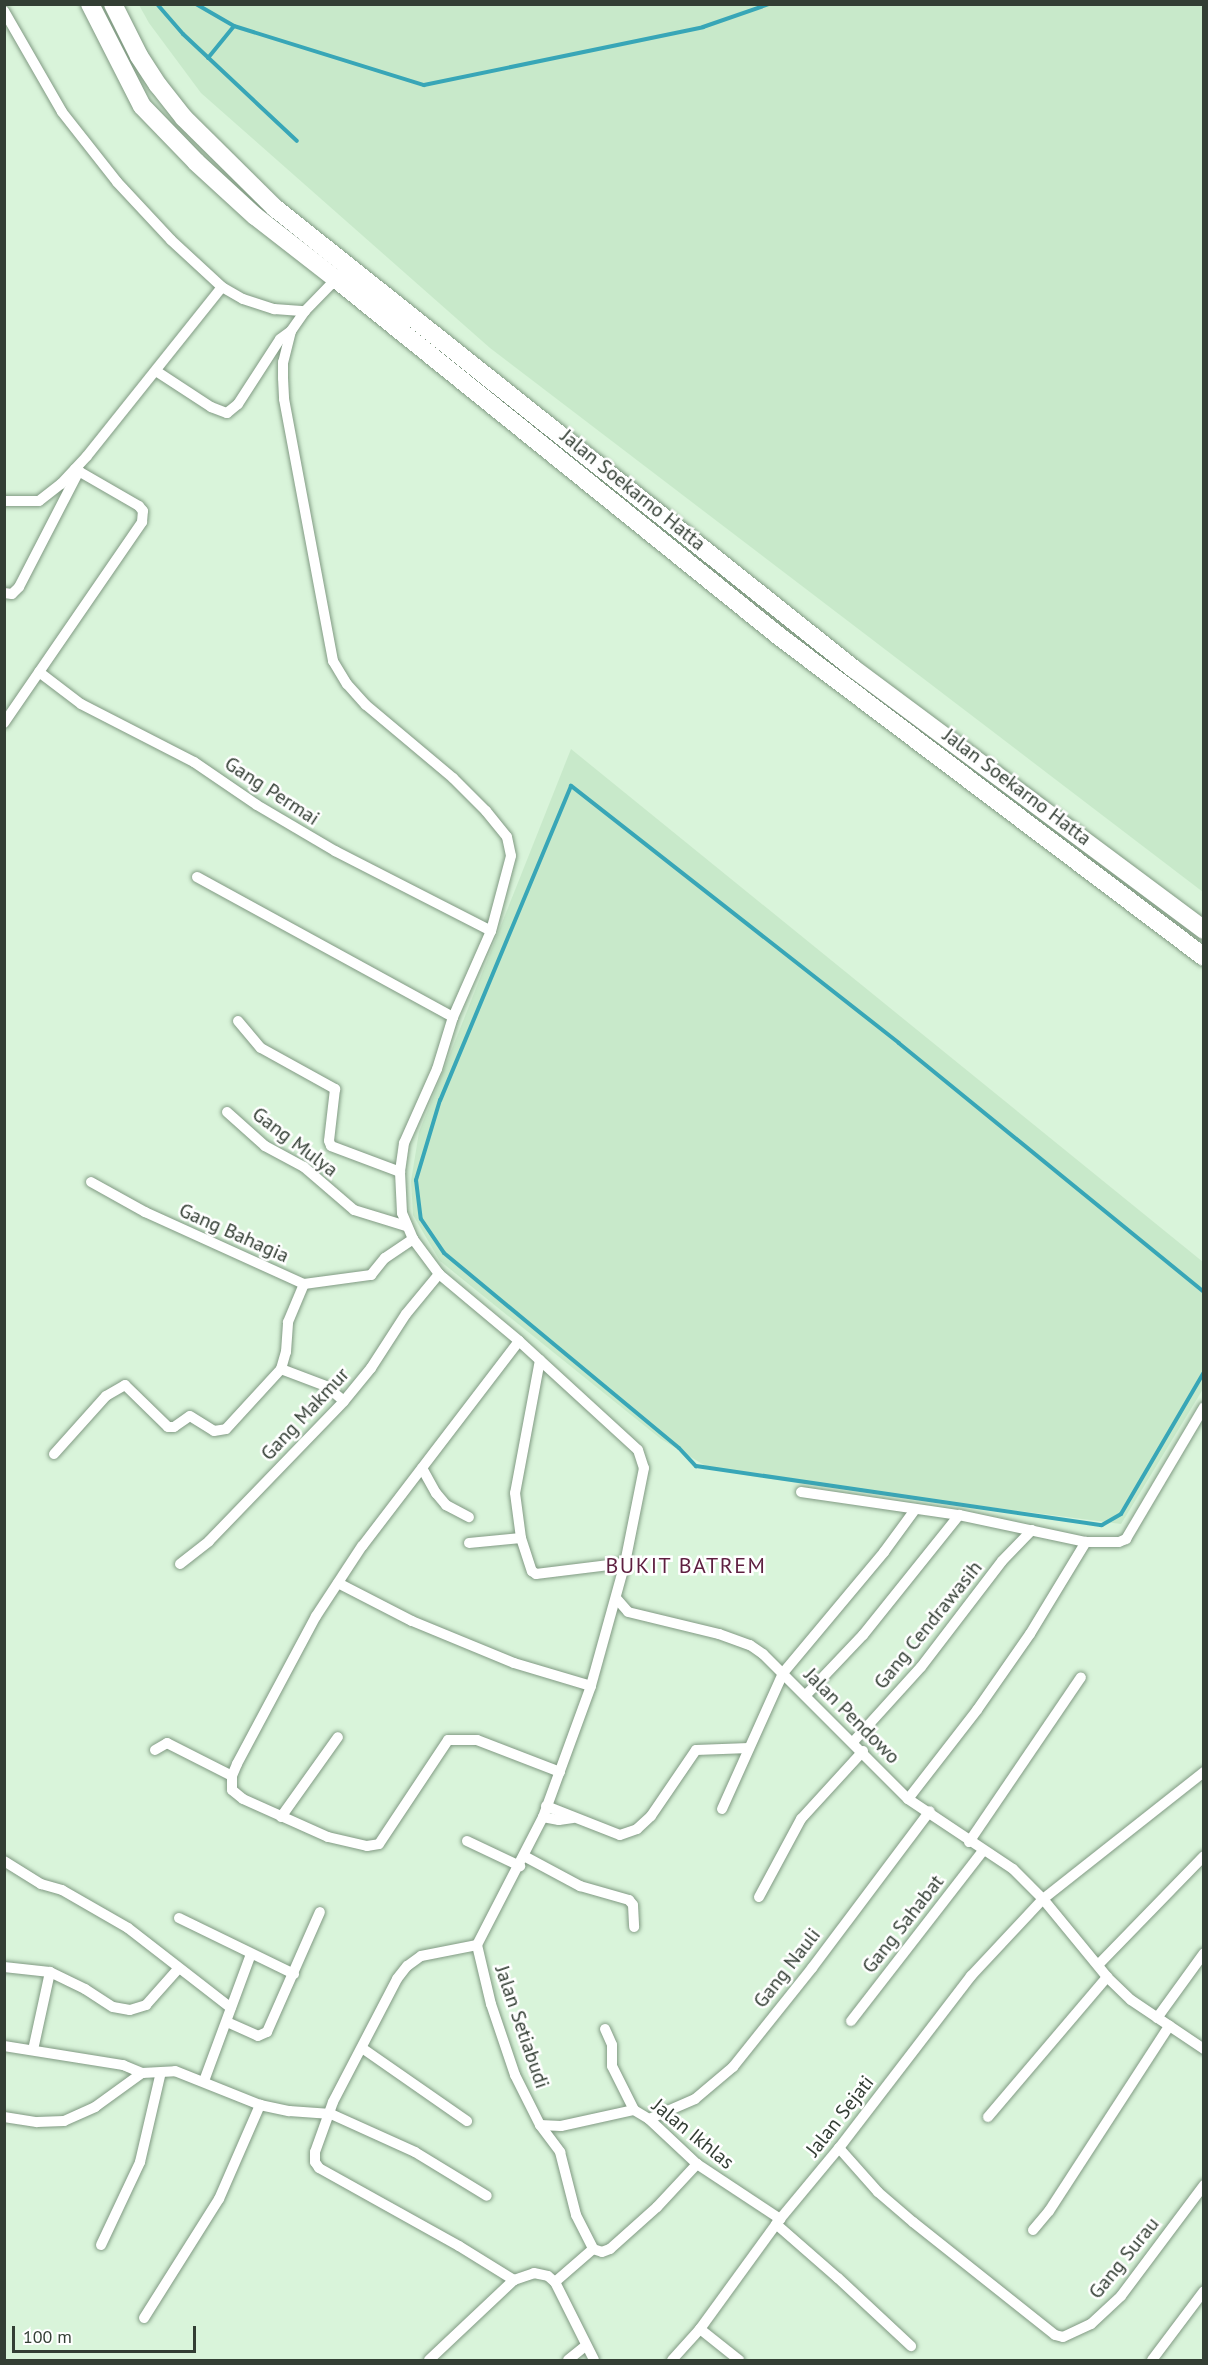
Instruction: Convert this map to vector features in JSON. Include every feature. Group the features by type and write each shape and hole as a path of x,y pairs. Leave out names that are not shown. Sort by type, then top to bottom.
{"highway":[{"name":"Jalan Soekarno Hatta","path":"90,4 142,106 164,130 255,216 342,272 854,669 1203,930"},
{"name":"Jalan Soekarno Hatta","path":"113,4 139,56 184,118 342,272 780,637 1203,957"}],"street":[{"path":"4,11 62,112 117,182 171,240 222,286 243,300 274,309 305,311"},
{"path":"156,371 211,406 227,413 238,404 280,339 291,331 305,311 342,272"},
{"path":"4,501 39,501 77,470 222,286"},
{"path":"291,331 283,362 284,399 333,661 342,679 366,705 453,778 486,811 507,837 511,856 491,931 453,1017 437,1069 404,1143 400,1172 402,1213 406,1226 412,1239 439,1274 519,1341 642,1456 644,1468 625,1563 591,1686 560,1772 522,1861 477,1945 428,1954 407,1966 397,1980 338,2092 315,2152 316,2166 514,2280"},
{"path":"4,593 15,591 22,582 77,470"},
{"path":"4,723 143,516 139,506 77,470"},
{"name":"Gang Permai","path":"39,672 81,704 194,762 256,805 335,851 491,931"},
{"path":"197,877 453,1017"},
{"path":"238,1021 261,1048 335,1089 329,1141 331,1146 400,1172"},
{"name":"Gang Mulya","path":"227,1112 265,1146 304,1167 354,1210 406,1226"},
{"name":"Gang Bahagia","path":"91,1182 144,1212 304,1284 371,1275 385,1258 412,1239"},
{"name":"Gang Makmur","path":"180,1564 209,1541 344,1401 371,1368 400,1322 439,1274"},
{"path":"54,1454 106,1396 125,1385 168,1427 174,1427 190,1416 218,1432 226,1429 281,1369 286,1352 288,1322 304,1284"},
{"path":"519,1341 362,1546 316,1616 232,1776 232,1790 243,1799 328,1837 368,1846 379,1844 448,1740 477,1740 560,1772"},
{"path":"540,1360 515,1493 521,1538 532,1571 536,1574 625,1563"},
{"path":"281,1369 326,1386 344,1401"},
{"path":"801,1492 914,1511 959,1515 1086,1542 1119,1542 1126,1539 1203,1407"},
{"path":"422,1468 436,1493 446,1505 469,1516"},
{"path":"722,1809 783,1673 884,1552 914,1511"},
{"path":"806,1695 863,1635 959,1515"},
{"name":"Gang Cendrawasih","path":"853,1742 921,1667 1002,1561 1032,1530"},
{"path":"469,1543 521,1538"},
{"path":"908,1799 977,1710 1030,1634 1086,1542"},
{"path":"338,1583 412,1621 514,1663 591,1686"},
{"name":"Jalan Pendowo","path":"616,1598 628,1612 719,1634 750,1645 806,1695 908,1799 930,1811 969,1842 1013,1869 1043,1899 1107,1977 1131,2000 1203,2049"},
{"path":"969,1842 1081,1677"},
{"path":"280,1817 338,1737"},
{"path":"155,1750 168,1743 232,1776"},
{"path":"544,1812 573,1818 620,1835 638,1829 651,1816 696,1750 749,1748"},
{"path":"759,1897 801,1819 863,1751"},
{"path":"1043,1899 1203,1772"},
{"name":"Gang Nauli","path":"649,2119 695,2099 733,2067 812,1968 930,1811"},
{"path":"467,1841 580,1886 629,1900 633,1905 634,1927"},
{"name":"Gang Sahabat","path":"851,2021 983,1851"},
{"path":"1098,1965 1203,1856"},
{"path":"4,1861 41,1884 62,1890 128,1928 178,1970 231,2008"},
{"name":"Jalan Sejati","path":"672,2361 700,2329 778,2222 839,2148 971,1976 1043,1899"},
{"path":"227,2022 258,2036 267,2032 320,1912"},
{"path":"179,1918 294,1974"},
{"name":"Jalan Setiabudi","path":"477,1945 491,2004 515,2075 540,2125 560,2152 576,2215 593,2249"},
{"path":"1157,2018 1203,1953"},
{"path":"204,2081 251,1954"},
{"path":"4,1967 50,1972 85,1989 113,2007 130,2010 146,2005 178,1970"},
{"path":"33,2050 50,1972"},
{"path":"988,2117 1107,1977"},
{"path":"1033,2230 1049,2211 1169,2026"},
{"path":"605,2029 612,2045 612,2066 634,2110"},
{"path":"4,2046 123,2065 142,2073 175,2071 204,2081 242,2100 260,2105 289,2111 331,2114 415,2152 487,2196"},
{"path":"362,2048 468,2121"},
{"path":"101,2245 140,2162 161,2072"},
{"path":"4,2117 37,2122 64,2121 95,2107 142,2073"},
{"path":"144,2318 219,2199 260,2105"},
{"name":"Jalan Ikhlas","path":"540,2125 561,2126 634,2110 649,2119 697,2164 778,2222 910,2346"},
{"name":"Gang Surau","path":"839,2148 878,2192 969,2268 1060,2336 1073,2334 1091,2324 1120,2296 1203,2185"},
{"path":"555,2283 593,2249 602,2252 610,2249 657,2206 697,2164"},
{"path":"429,2361 514,2280 539,2273 548,2276 555,2283 594,2361"},
{"path":"1152,2361 1203,2291"},
{"path":"700,2329 739,2361"},
{"path":"568,2361 585,2346"}],"shaded area":[{"path":"139,5 1203,5 1203,892 490,348 201,93 149,23"},
{"path":"571,749 1203,1262 1203,1389 1121,1524 756,1477 709,1468 661,1439 440,1261 413,1215 411,1181 419,1132"}],"waterway":[{"path":"157,4 183,34 297,141"},
{"path":"196,4 234,26 424,85 703,27 769,4"},
{"path":"208,58 234,26"},
{"path":"1204,1292 899,1043 571,786 440,1100 416,1180 421,1219 444,1253 679,1448 696,1466 1102,1525 1121,1514 1204,1372"}],"district":[{"name":"BUKIT BATREM","path":"686,1566"}]}
